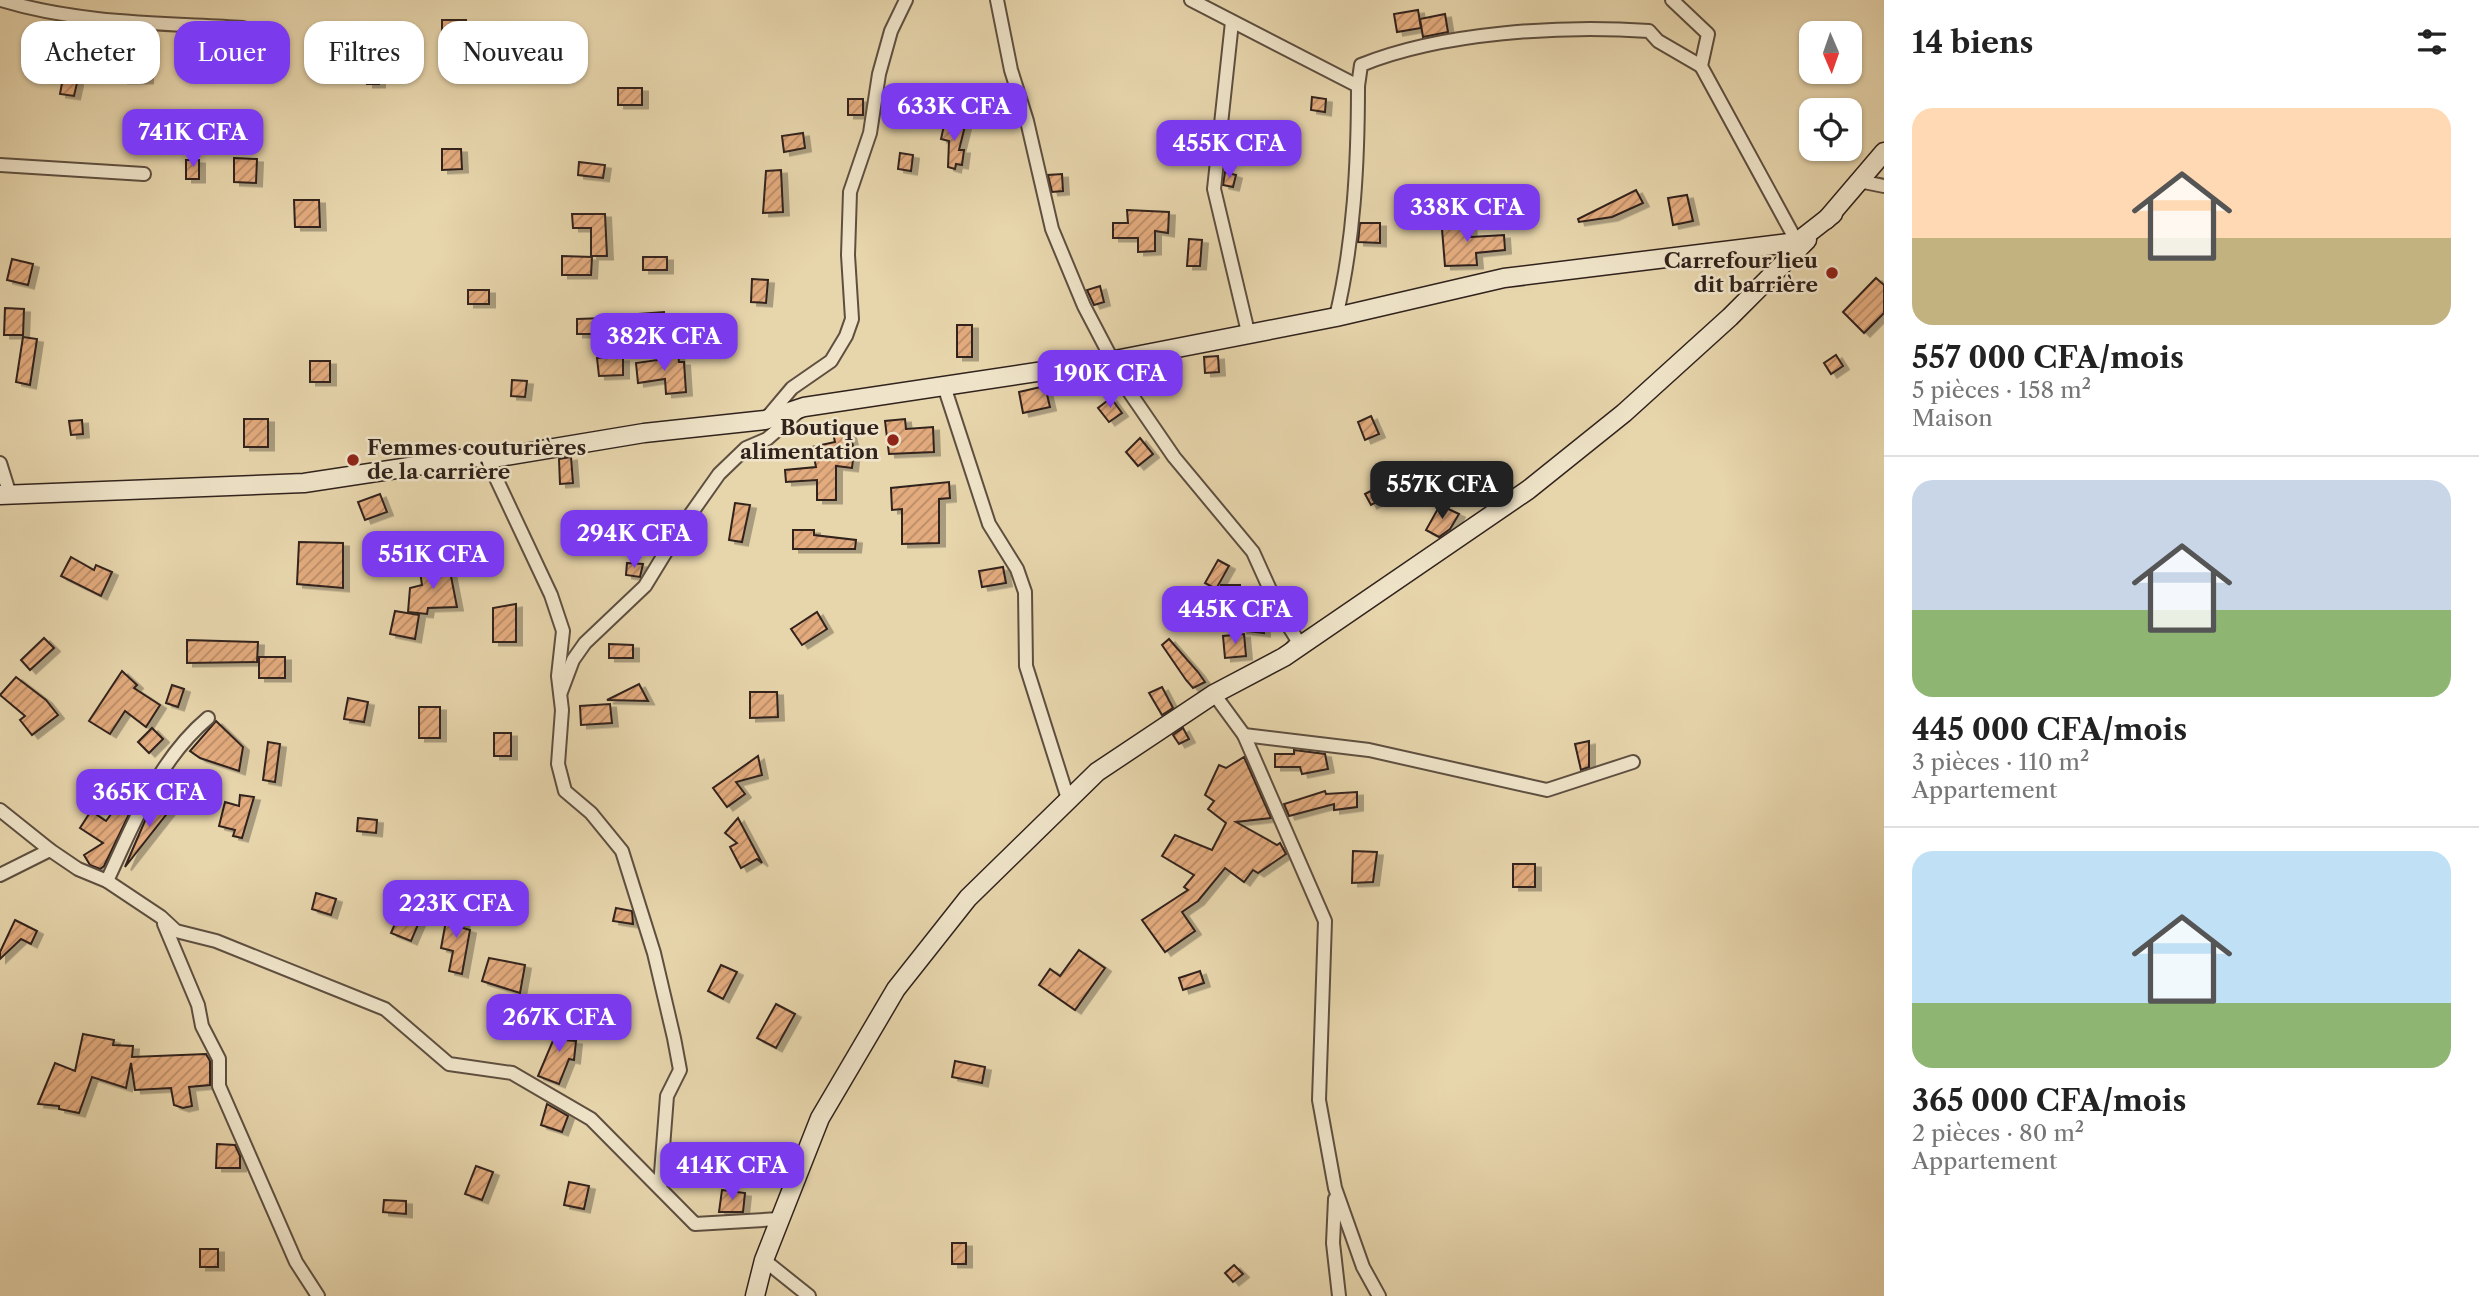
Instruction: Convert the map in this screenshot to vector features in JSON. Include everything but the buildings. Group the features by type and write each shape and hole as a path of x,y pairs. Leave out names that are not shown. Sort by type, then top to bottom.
{"street":[{"path":"1,0 38,12 98,20 174,24"},
{"path":"38,12 51,0"},
{"path":"765,420 792,388 831,361 846,336 852,319 848,255 850,192 870,134 879,74 891,31 906,0"},
{"path":"997,0 1011,70 1027,121 1052,229 1084,306 1102,335 1110,361 1174,457 1253,552 1281,614 1298,641 1283,657"},
{"path":"1191,0 1358,86"},
{"path":"1672,0 1708,34 1701,66"},
{"path":"1232,22 1214,190 1248,332"},
{"path":"1336,317 1343,286 1356,171 1361,65 1395,51 1524,32 1587,28 1649,32 1658,41 1701,66 1797,242"},
{"path":"755,1296 764,1260 820,1118 896,989 968,898 1097,772 1214,694 1283,657 1528,490 1624,413 1730,317 1833,214 1884,152"},
{"path":"0,164 144,174"},
{"path":"1859,181 1884,186"},
{"path":"0,463 5,495 304,483 475,457 487,459 644,433 765,420 804,408 1110,361 1336,317 1504,278 1797,242 1833,214"},
{"path":"947,386 989,524 1017,569 1025,592 1026,666 1069,802"},
{"path":"561,695 573,660 585,643 645,586 678,532 719,474 746,448 767,439 804,408"},
{"path":"487,459 551,595 563,631 558,676 561,695 558,764 565,791 591,813 622,851 654,953 680,1070 667,1096 660,1186"},
{"path":"1214,694 1244,734 1325,921 1319,1100 1335,1188 1363,1267 1380,1296"},
{"path":"107,881 145,800 178,746 208,718"},
{"path":"1244,734 1369,750 1547,790 1633,762"},
{"path":"0,810 50,850 79,869 107,881 161,917 176,931 216,941 385,1009 449,1064 512,1073 591,1119 695,1224 779,1219"},
{"path":"0,874 50,850"},
{"path":"161,917 198,1005 202,1026 219,1059 219,1086 296,1262 318,1296"},
{"path":"1335,1188 1333,1243 1339,1296"},
{"path":"764,1260 809,1296"}],"place":[{"name":"Carrefour lieu dit barrière","path":"1832,273"},
{"name":"Boutique alimentation","path":"893,440"},
{"name":"Femmes couturières de la carrière","path":"353,460"}]}
